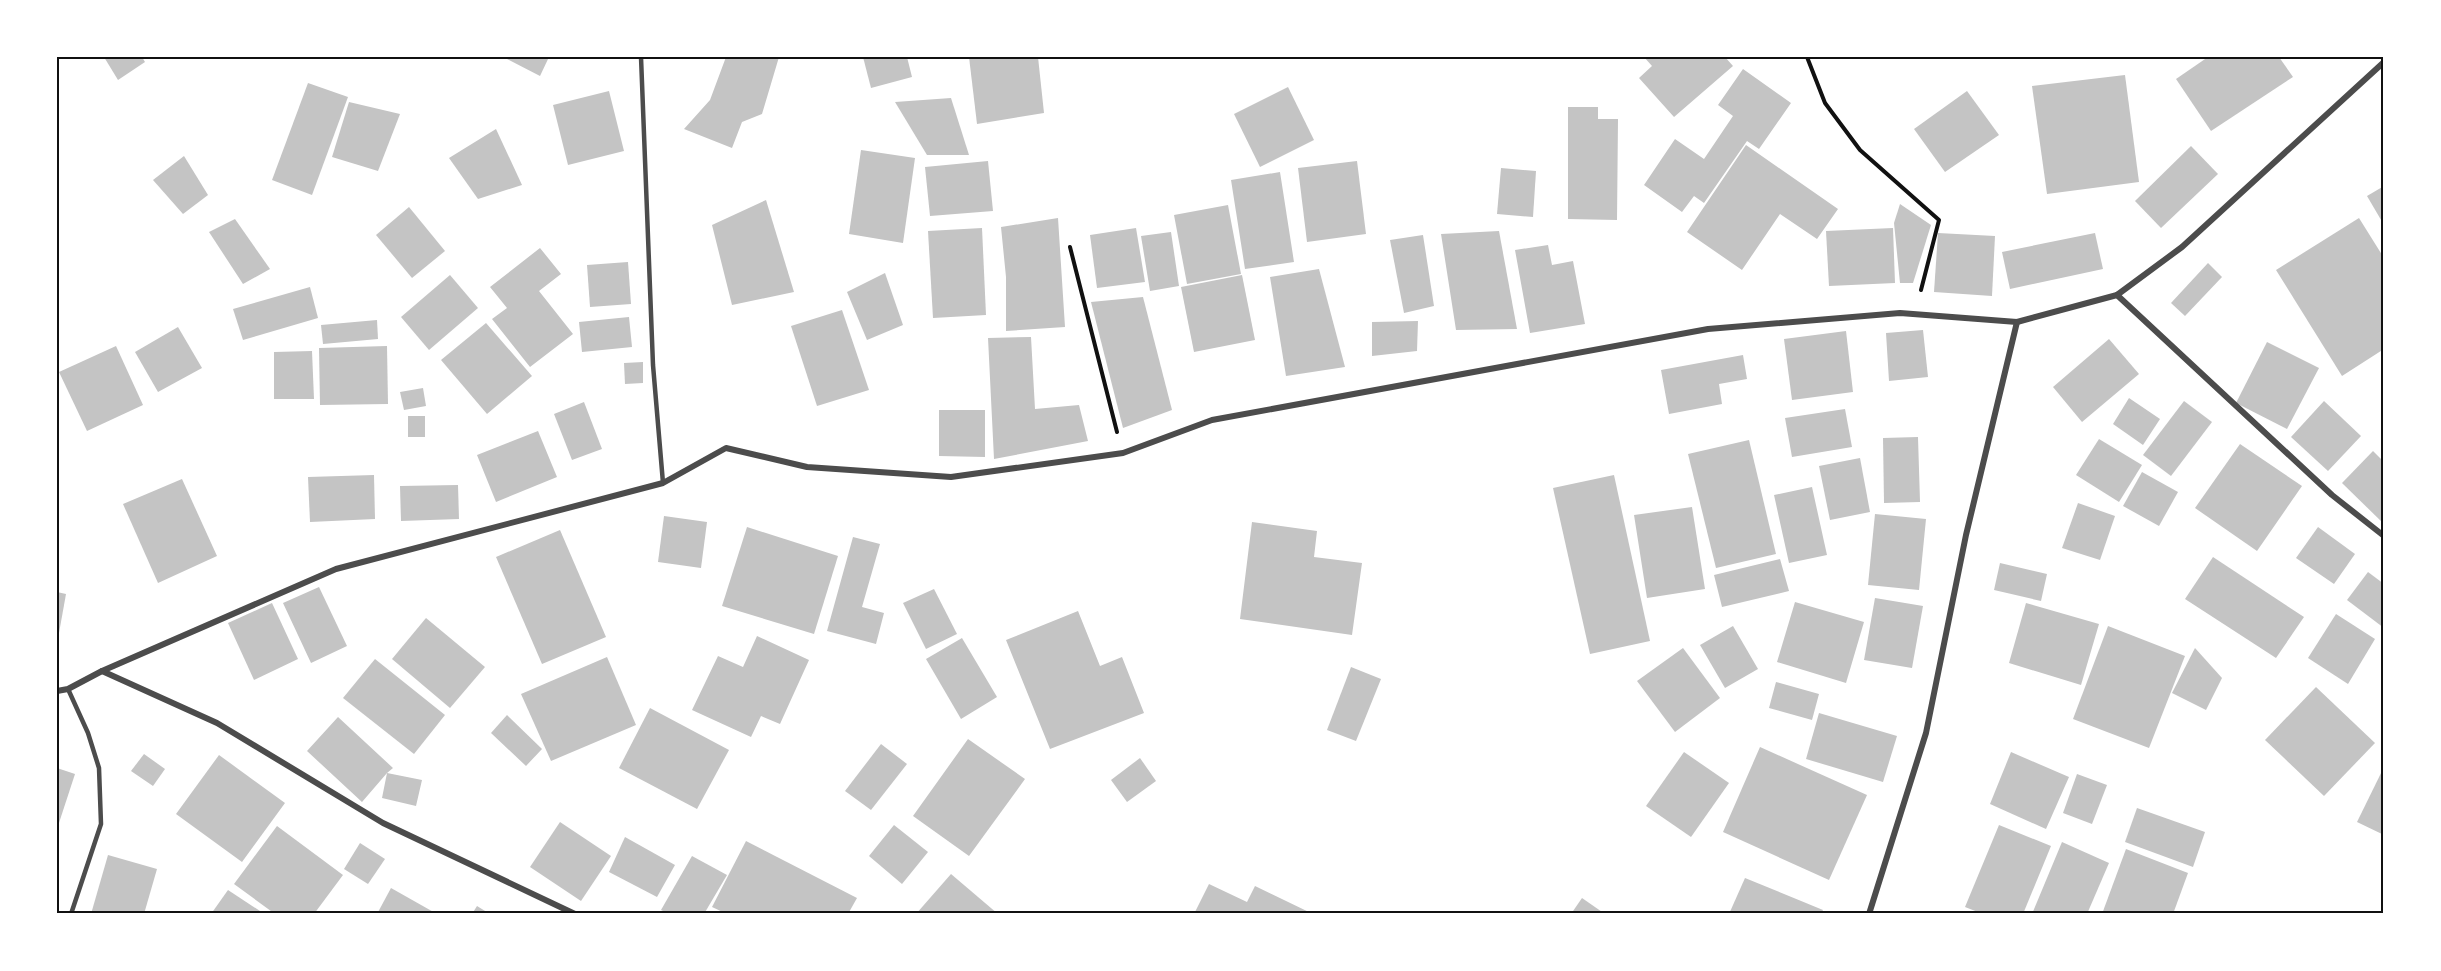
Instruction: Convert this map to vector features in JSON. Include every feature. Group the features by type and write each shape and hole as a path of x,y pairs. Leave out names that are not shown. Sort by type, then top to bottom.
{"street":[{"path":"57,691 68,689 336,569 663,483 726,448 807,467 951,477 1123,453 1212,420 1708,329 1900,313 2017,321 2117,295 2182,247 2384,62"},
{"path":"2117,295 2332,495 2384,536"},
{"path":"1869,914 1926,733 1966,535 2017,321"},
{"path":"102,672 217,723 382,823 575,914"}],"lane":[{"path":"641,57 652,333 663,483"},
{"path":"68,689 88,733 99,768 101,824 71,914"}],"path":[{"path":"1807,57 1825,103 1860,150 1939,220 1915,314"},
{"path":"1070,247 1123,453"}],"building":[{"path":"104,57 142,57 145,62 118,80"},
{"path":"503,57 549,57 540,76"},
{"path":"726,57 779,57 762,114 742,122 732,148 684,129 710,100"},
{"path":"863,57 907,57 912,77 871,88"},
{"path":"969,57 1038,57 1044,113 977,124"},
{"path":"1644,57 1725,57 1733,66 1674,117 1639,78 1652,66"},
{"path":"2208,57 2279,57 2293,77 2211,131 2176,79"},
{"path":"1743,69 1791,103 1759,149 1747,141 1704,203 1694,196 1682,212 1644,185 1675,139 1704,159 1733,116 1718,105"},
{"path":"2125,75 2139,182 2047,194 2032,86"},
{"path":"308,83 348,97 312,195 272,180"},
{"path":"1288,87 1314,140 1260,167 1234,114"},
{"path":"609,91 624,151 568,165 553,105"},
{"path":"1967,91 1999,135 1945,172 1914,129"},
{"path":"951,98 969,155 927,155 895,102"},
{"path":"349,102 400,114 378,171 332,157"},
{"path":"1568,107 1598,107 1598,119 1618,119 1617,220 1568,219"},
{"path":"496,129 522,185 478,199 449,158"},
{"path":"1746,145 1838,209 1817,239 1780,214 1742,270 1687,232"},
{"path":"2191,146 2218,174 2161,228 2135,201"},
{"path":"861,150 915,158 903,243 849,234"},
{"path":"184,156 208,195 183,214 153,180"},
{"path":"988,161 993,211 930,216 925,167"},
{"path":"1357,161 1366,234 1307,242 1298,168"},
{"path":"1501,168 1536,171 1533,217 1497,214"},
{"path":"1280,172 1294,262 1245,269 1231,180"},
{"path":"2384,186 2384,225 2367,196"},
{"path":"766,200 794,292 732,305 712,225"},
{"path":"1900,204 1931,225 1913,283 1900,283 1894,223"},
{"path":"1228,205 1241,274 1187,284 1174,215"},
{"path":"409,207 445,251 412,278 376,235"},
{"path":"1058,218 1065,327 1006,331 1006,277 1001,227"},
{"path":"2359,218 2384,258 2384,349 2342,376 2276,270"},
{"path":"235,219 270,269 243,284 209,232"},
{"path":"982,228 986,315 933,318 928,231"},
{"path":"1136,228 1145,282 1097,288 1090,235"},
{"path":"1893,228 1895,283 1829,286 1826,231"},
{"path":"1499,231 1517,329 1456,330 1441,234"},
{"path":"1171,232 1179,286 1150,291 1141,236"},
{"path":"1938,233 1995,236 1992,296 1934,292"},
{"path":"2095,233 2103,269 2010,289 2002,252"},
{"path":"1423,235 1434,306 1404,313 1390,240"},
{"path":"1548,245 1552,265 1573,261 1585,324 1530,333 1515,250"},
{"path":"540,248 561,274 539,291 573,334 530,367 492,319 507,308 490,287"},
{"path":"628,262 631,304 590,307 587,265"},
{"path":"2208,263 2222,277 2185,316 2171,303"},
{"path":"1319,269 1345,367 1286,376 1270,277"},
{"path":"885,273 903,325 867,340 847,292"},
{"path":"450,275 478,308 429,350 401,317"},
{"path":"1242,275 1255,340 1194,352 1181,287"},
{"path":"310,287 318,318 243,340 233,309"},
{"path":"1143,297 1172,410 1123,428 1091,302"},
{"path":"842,310 869,390 817,406 791,326"},
{"path":"629,317 632,347 582,352 579,322"},
{"path":"377,320 378,339 323,344 321,325"},
{"path":"1418,321 1417,351 1372,356 1372,322"},
{"path":"486,323 532,376 487,414 441,360"},
{"path":"178,327 202,368 158,392 135,352"},
{"path":"1923,330 1928,377 1889,381 1886,333"},
{"path":"1846,331 1853,392 1792,400 1784,339"},
{"path":"1031,337 1035,409 1079,405 1088,441 994,459 988,338"},
{"path":"2109,339 2139,374 2082,422 2053,387"},
{"path":"2267,342 2319,368 2287,429 2236,403"},
{"path":"116,346 143,405 87,431 59,372"},
{"path":"387,346 388,404 320,405 319,348"},
{"path":"312,351 314,399 274,399 274,352"},
{"path":"1743,355 1747,379 1719,384 1722,404 1669,414 1661,370"},
{"path":"643,362 643,383 625,384 624,363"},
{"path":"423,388 426,406 404,410 400,392"},
{"path":"2129,398 2160,419 2143,445 2113,424"},
{"path":"2184,401 2212,422 2171,476 2143,455"},
{"path":"2324,401 2361,436 2328,471 2291,437"},
{"path":"584,402 602,449 572,460 554,414"},
{"path":"1845,409 1852,447 1792,457 1785,418"},
{"path":"939,410 985,410 985,457 939,456"},
{"path":"408,416 425,416 425,437 408,437"},
{"path":"538,431 557,477 496,502 477,455"},
{"path":"1918,437 1920,502 1884,503 1883,438"},
{"path":"2099,439 2142,465 2119,502 2076,475"},
{"path":"1749,440 1776,554 1716,568 1688,454"},
{"path":"2240,444 2302,486 2257,551 2195,508"},
{"path":"2373,451 2384,462 2384,524 2342,483"},
{"path":"1860,458 1870,512 1830,520 1819,466"},
{"path":"2142,472 2178,492 2159,526 2123,506"},
{"path":"374,475 375,519 310,522 308,477"},
{"path":"1614,475 1650,641 1590,654 1553,488"},
{"path":"182,479 217,556 158,583 123,504"},
{"path":"458,485 459,519 401,521 400,486"},
{"path":"1812,487 1827,555 1789,563 1774,495"},
{"path":"2078,503 2115,516 2100,560 2062,548"},
{"path":"1692,507 1705,589 1647,598 1634,515"},
{"path":"1875,514 1926,519 1919,590 1868,585"},
{"path":"664,516 707,522 701,568 658,562"},
{"path":"1252,522 1317,531 1314,557 1362,563 1352,635 1240,619"},
{"path":"747,527 838,556 814,634 722,606"},
{"path":"2318,527 2355,554 2334,584 2296,558"},
{"path":"560,530 606,637 542,664 496,557"},
{"path":"853,537 880,544 862,607 884,613 876,644 827,631"},
{"path":"2213,557 2304,617 2276,658 2185,599"},
{"path":"1780,559 1789,591 1722,607 1714,575"},
{"path":"2000,563 2047,574 2041,601 1994,590"},
{"path":"2368,572 2384,584 2384,628 2347,600"},
{"path":"319,587 347,646 311,663 283,603"},
{"path":"934,589 957,634 926,649 903,603"},
{"path":"57,592 66,594 59,633 57,632"},
{"path":"1875,598 1923,606 1912,668 1864,660"},
{"path":"1795,602 1864,622 1846,683 1777,662"},
{"path":"272,603 298,659 254,680 228,623"},
{"path":"2026,603 2099,624 2081,685 2009,663"},
{"path":"1078,611 1100,666 1122,657 1144,713 1050,749 1006,640"},
{"path":"2336,614 2375,639 2348,684 2308,658"},
{"path":"426,618 485,667 450,708 392,659"},
{"path":"1733,626 1758,669 1725,688 1700,645"},
{"path":"2108,626 2185,656 2149,748 2073,719"},
{"path":"757,636 809,660 780,724 761,716 751,737 692,710 718,656 743,667"},
{"path":"962,638 997,697 961,719 926,659"},
{"path":"1683,648 1720,698 1675,732 1637,681"},
{"path":"2195,648 2222,678 2206,710 2172,693"},
{"path":"607,657 636,725 551,761 521,694"},
{"path":"375,659 445,715 414,754 343,698"},
{"path":"1351,667 1381,679 1356,741 1327,730"},
{"path":"1776,682 1819,694 1812,720 1769,708"},
{"path":"2316,687 2375,743 2324,796 2265,740"},
{"path":"650,708 729,750 697,809 619,768"},
{"path":"1819,713 1897,736 1883,782 1806,759"},
{"path":"507,715 542,749 526,766 491,733"},
{"path":"338,717 393,768 362,802 307,751"},
{"path":"968,739 1025,779 969,856 913,816"},
{"path":"881,744 907,764 871,810 845,791"},
{"path":"1760,747 1867,795 1829,880 1723,832"},
{"path":"1684,752 1729,783 1691,837 1646,806"},
{"path":"2011,752 2069,777 2046,829 1990,804"},
{"path":"144,754 165,769 153,786 131,771"},
{"path":"219,755 285,803 242,862 176,814"},
{"path":"1140,758 1156,781 1127,802 1111,780"},
{"path":"2384,767 2384,835 2357,822"},
{"path":"57,768 75,774 57,829"},
{"path":"387,773 422,780 416,806 382,798"},
{"path":"2077,774 2107,785 2092,824 2063,813"},
{"path":"2137,808 2205,832 2193,867 2125,842"},
{"path":"560,822 611,856 581,901 530,867"},
{"path":"894,825 928,852 902,884 869,856"},
{"path":"1999,825 2051,846 2023,914 1983,914 1965,907"},
{"path":"277,826 343,875 314,914 275,914 234,884"},
{"path":"625,837 675,865 657,897 609,872"},
{"path":"746,841 857,898 848,914 727,914 712,907"},
{"path":"2062,842 2109,863 2087,914 2032,914"},
{"path":"360,843 385,859 368,884 344,869"},
{"path":"2126,849 2188,873 2173,914 2102,914"},
{"path":"108,855 157,869 144,914 91,914"},
{"path":"692,856 727,875 704,914 669,914 661,910"},
{"path":"951,874 998,914 916,914"},
{"path":"1745,878 1823,910 1821,914 1729,914"},
{"path":"1209,884 1247,902 1255,886 1313,914 1194,914"},
{"path":"391,888 437,914 377,914"},
{"path":"228,890 260,911 258,914 211,914"},
{"path":"1582,898 1605,914 1571,914"},
{"path":"477,906 490,914 472,914"}]}
